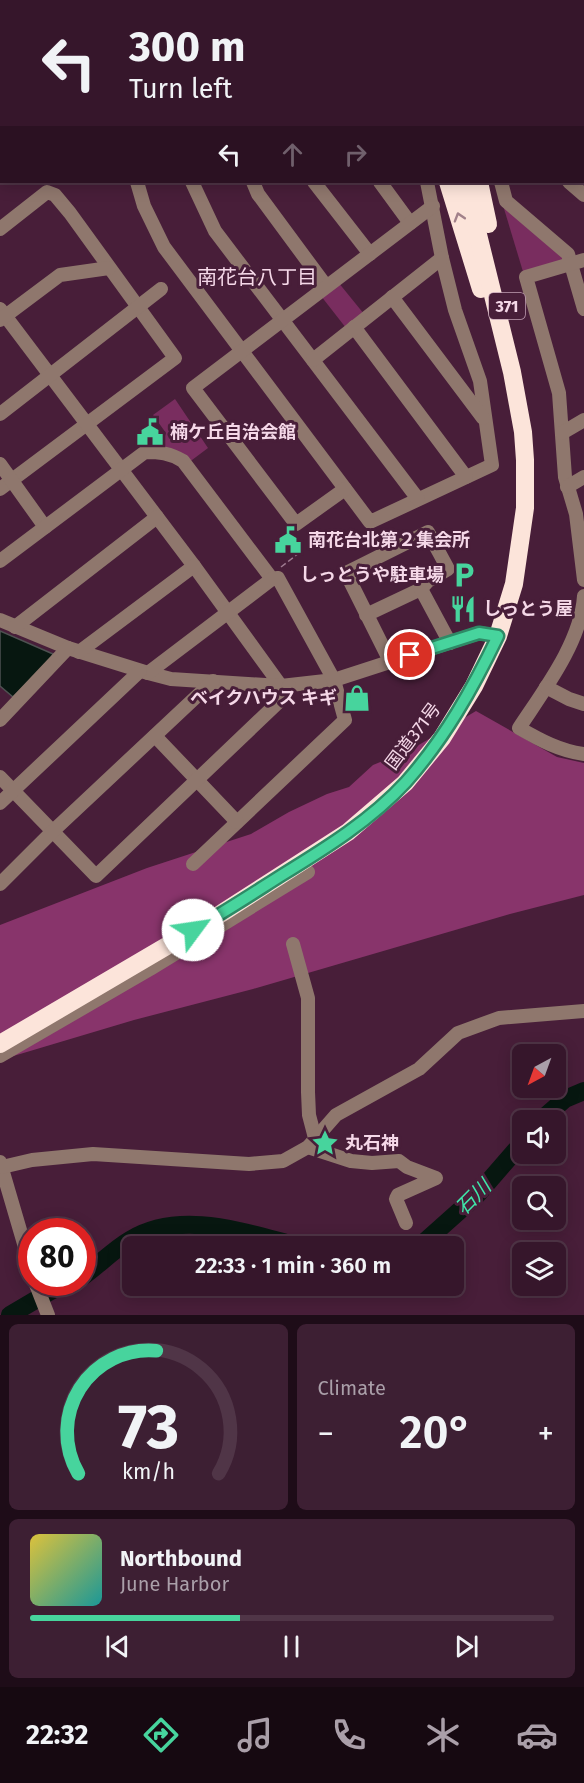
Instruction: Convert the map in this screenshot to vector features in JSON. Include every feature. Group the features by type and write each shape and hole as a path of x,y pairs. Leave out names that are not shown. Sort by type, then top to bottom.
{"highway":[{"name":"371","path":"448,183 489,318 512,372"},
{"name":"国道371号","path":"0,1044 211,920 332,844 405,783 442,738 474,686 498,636 514,584 525,508 523,432 512,372 465,183"},
{"name":"371","path":"479,183 517,353 523,391 523,432"}],"street":[{"path":"137,183 153,228 178,276 241,352 370,522 492,465 480,381 468,341 455,310 427,183"},
{"path":"192,183 215,231 418,499"},
{"path":"253,183 258,194 326,286"},
{"path":"315,183 370,254"},
{"path":"381,183 410,222"},
{"path":"501,183 506,201 578,261 584,309"},
{"path":"570,183 584,195"},
{"path":"0,228 47,192 55,195 175,358 0,489"},
{"path":"345,489 296,524 193,388 433,206"},
{"path":"313,360 442,258"},
{"path":"578,261 526,277 559,393 567,487 576,514 584,580"},
{"path":"0,777 96,876 287,694 285,686 2,315 60,275 110,268"},
{"path":"0,414 161,289"},
{"path":"392,297 484,420"},
{"path":"354,327 466,477"},
{"path":"562,433 584,420"},
{"path":"0,561 145,452 156,452 173,455 183,461 272,579"},
{"path":"0,464 45,527"},
{"path":"567,487 584,477"},
{"path":"15,627 157,518"},
{"path":"366,615 422,590 428,581 448,569 428,532 346,573 366,615 390,661"},
{"path":"0,720 74,650 194,566"},
{"path":"0,803 144,672 228,614 272,579 278,578 334,680 345,720 193,864"},
{"path":"422,590 450,643"},
{"path":"584,599 580,622 574,635 546,687 519,728 555,747 584,754"},
{"path":"0,620 74,650 171,679 285,686 334,680 479,633 498,636"},
{"path":"0,884 213,681"},
{"path":"546,687 584,704"},
{"path":"155,736 237,822"},
{"path":"0,1056 150,969 308,872"},
{"path":"293,944 308,998 308,1092 311,1142"},
{"path":"18,1223 1,1164 93,1154 268,1164 283,1161 311,1142 336,1115 419,1069 458,1033 499,1018 584,1011"},
{"path":"311,1142 351,1161 372,1163 399,1161 406,1167 436,1179 398,1195 396,1198 406,1223"},
{"path":"40,1296 48,1315"}],"path":[{"path":"272,579 279,569 299,553 296,524"}],"shaded area":[{"path":"502,202 563,256 564,262 524,275"},
{"path":"338,282 364,314 346,328 321,296"},
{"path":"175,399 208,448 188,463 160,451 166,433 153,415"},
{"path":"0,631 53,654 51,660 13,697 0,686"},
{"path":"476,711 557,757 584,763 584,895 510,914 253,989 134,1020 0,1060 0,925 147,868 251,834 289,812 327,794 349,787 373,765 412,749"}],"waterway":[{"name":"石川","path":"552,1110 565,1099 584,1091"},
{"name":"石川","path":"431,1236 476,1196 512,1155"},
{"name":"石川","path":"139,1236 170,1226 192,1225 213,1226 259,1236"},
{"name":"石川","path":"96,1266 122,1245"},
{"name":"石川","path":"10,1315 42,1296"}],"place":[{"name":"楠ケ丘自治会館","path":"150,432"},
{"name":"南花台北第２集会所","path":"288,540"},
{"name":"しっとうや駐車場","path":"464,575"},
{"name":"しっとう屋","path":"463,609"},
{"name":"ベイクハウス キギ","path":"357,698"},
{"name":"丸石神","path":"325,1143"}],"district":[{"name":"南花台八丁目","path":"257,277"}],"route":[{"path":"193,930 332,844 405,783 442,738 474,686 498,636 479,633 410,655"}]}
